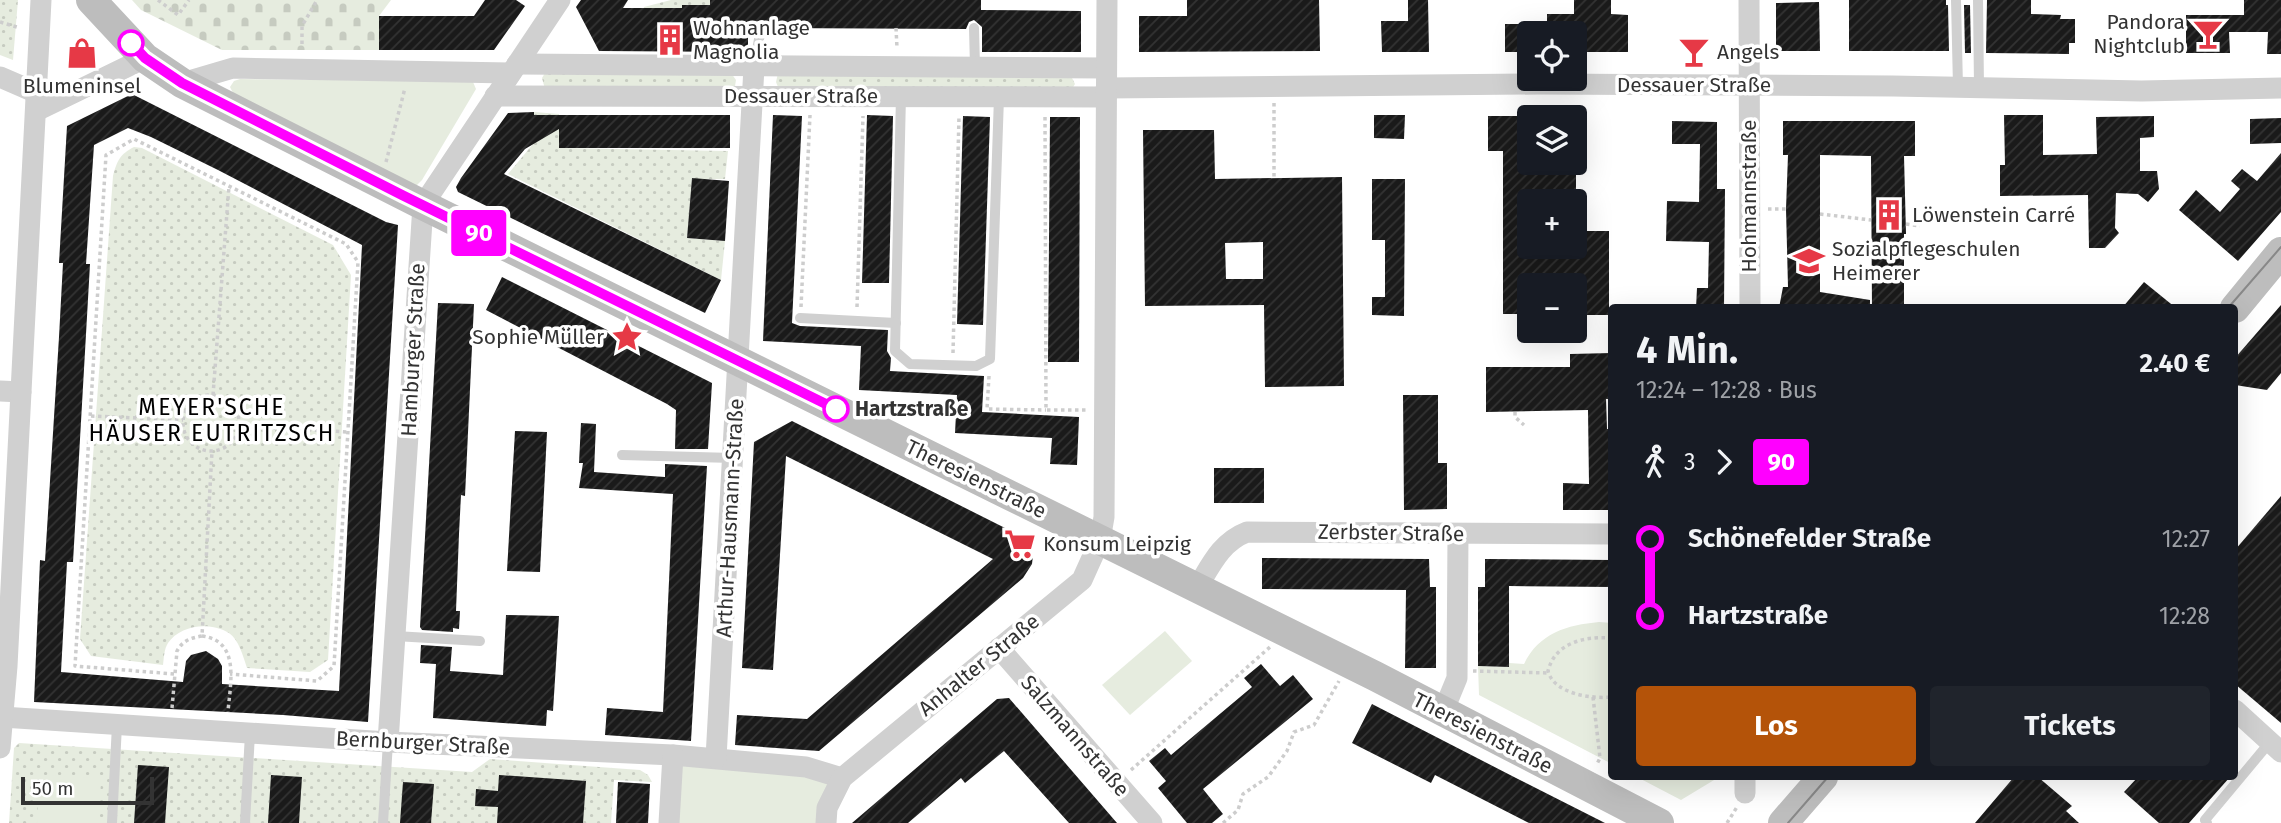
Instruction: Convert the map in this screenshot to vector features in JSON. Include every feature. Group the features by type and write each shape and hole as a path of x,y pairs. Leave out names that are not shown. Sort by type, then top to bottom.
{"main road":[{"name":"Theresienstraße","path":"91,0 145,58 182,83 1349,664 1659,823"},
{"path":"2238,304 2281,253"},
{"path":"1783,823 1820,780"}],"street":[{"path":"0,748 11,392 36,102 41,0"},
{"name":"Hamburger Straße","path":"388,742 423,205 560,0"},
{"path":"1100,540 1104,517 1107,0"},
{"name":"Hohmannstraße","path":"1749,0 1750,304"},
{"path":"36,102 145,58"},
{"name":"Arthur-Hausmann-Straße","path":"716,758 754,67"},
{"name":"Dessauer Straße","path":"182,83 233,68 409,71 514,68 975,67 1106,84 1274,87 1525,84 2141,91 2281,88"},
{"path":"0,77 36,102"},
{"name":"Dessauer Straße","path":"495,96 1044,97 1106,84"},
{"name":"Zerbster Straße","path":"1197,589 1222,548 1235,537 1247,532 1608,534"},
{"path":"1443,712 1457,678 1458,534"},
{"name":"Anhalter Straße","path":"842,778 1082,580 1100,540"},
{"name":"Salzmannstraße","path":"999,648 1152,823"},
{"path":"2238,713 2276,747"},
{"name":"Bernburger Straße","path":"2,717 388,742 716,758 806,767 842,778"},
{"path":"668,823 673,755"},
{"path":"826,823 827,808 842,778"}],"lane":[{"path":"1956,0 1969,87"},
{"path":"1969,87 1978,0"},
{"path":"754,67 761,28"},
{"path":"974,28 975,67"},
{"path":"901,96 895,351 910,364 952,366 976,366 990,359 999,97"},
{"path":"800,318 896,323"},
{"path":"622,455 733,458"},
{"path":"395,636 480,640"},
{"path":"112,823 117,724"},
{"path":"245,823 250,734"},
{"path":"383,823 388,742"},
{"path":"2207,823 2204,820 2276,747"}],"path":[{"path":"158,0 178,15 189,0"},
{"path":"302,44 302,26 317,0"},
{"path":"381,184 409,71"},
{"path":"1274,87 1275,178"},
{"path":"800,318 811,96"},
{"path":"856,321 863,96"},
{"path":"952,366 959,96"},
{"path":"1044,97 1046,410"},
{"path":"174,674 75,666 106,155 134,139 346,244 358,262 334,666 317,681 230,674"},
{"path":"213,395 229,186"},
{"path":"1820,214 1871,220"},
{"path":"1906,224 1920,226"},
{"path":"990,359 987,409 1105,410"},
{"path":"213,395 227,400 234,407 238,426 234,439 229,444 212,451 200,449 192,443 187,437 183,420 186,409 193,401 202,396 213,395"},
{"path":"1515,412 1515,417 1524,425"},
{"path":"90,416 183,420"},
{"path":"238,426 348,432"},
{"path":"202,636 212,451"},
{"path":"1117,783 1286,633"},
{"path":"170,728 175,659 182,643 202,636 213,637 222,643 231,661 226,732"},
{"path":"1548,673 1554,656 1569,644 1580,639 1608,638"},
{"path":"1223,823 1238,810 1243,794 1268,777 1287,751 1294,732 1314,725 1349,664"},
{"path":"1457,671 1548,673 1558,685 1578,694 1608,697"},
{"path":"1586,786 1600,758 1593,697"}],"green space":[{"path":"0,0 18,0 13,60 0,55"},
{"path":"132,0 391,0 379,16 379,50 222,50 141,10"},
{"path":"671,0 710,0 710,9 698,5 683,5 682,8 647,8 647,14 643,14 644,7"},
{"path":"545,73 731,73 736,80 735,86 545,89 542,78"},
{"path":"778,73 1070,74 1075,84 1072,89 778,87"},
{"path":"234,81 452,81 473,82 476,89 422,180 417,185 411,185 234,95 230,87"},
{"path":"534,112 559,114 559,148 728,151 725,179 692,179 687,238 725,241 721,280 508,174 533,144"},
{"path":"134,147 142,148 333,245 351,275 328,660 310,672 247,668 232,636 213,627 188,629 173,637 166,648 163,665 91,656 80,639 113,176 120,158"},
{"path":"1608,623 1608,762 1479,695 1478,666 1508,667 1509,663 1524,664 1530,653 1546,638 1576,625"},
{"path":"1165,631 1192,661 1130,715 1102,685"},
{"path":"19,743 472,772 490,759 640,770 648,775 652,782 614,780 611,823 9,823 14,748"},
{"path":"673,755 842,778 826,823 669,823"},
{"path":"39,775 101,778 99,823 37,823"},
{"path":"1643,780 1714,780 1681,800"}],"building":[{"path":"485,0 516,0 525,6 494,50 379,50 379,16 474,16"},
{"path":"581,0 628,0 623,8 682,8 682,5 710,5 710,0 981,0 981,10 1081,11 1081,52 982,52 982,27 974,20 969,22 966,29 769,28 767,22 762,20 755,22 753,28 748,28 748,52 599,51 576,7"},
{"path":"1187,0 1319,0 1320,51 1139,52 1139,16 1187,16"},
{"path":"1408,0 1428,0 1429,52 1382,52 1381,21 1408,21"},
{"path":"1574,0 1611,0 1611,14 1628,15 1628,52 1587,52 1587,21 1547,21 1547,14 1574,14"},
{"path":"1849,0 1946,0 1949,51 1849,51"},
{"path":"1987,0 2031,0 2031,14 2061,15 2060,19 2075,19 2075,43 2069,43 2069,54 1986,53"},
{"path":"2244,0 2281,0 2281,54 2267,54 2268,32 2229,32 2230,53 2186,53 2186,15 2244,15"},
{"path":"1819,2 1820,51 1776,51 1776,3"},
{"path":"1964,5 1970,5 1971,53 1965,53"},
{"path":"1505,24 1517,24 1517,52 1505,52"},
{"name":"Blumeninsel","path":"69,44 93,50 82,60 74,62 68,55"},
{"path":"132,94 386,222 398,225 368,722 34,702 40,560 45,561 59,337 63,263 59,263 67,126","holes":["128,128 151,137 362,245 339,691 222,684 222,666 218,659 206,651 191,655 186,661 183,682 61,672 67,562 73,562 94,145"]},
{"path":"534,112 534,115 730,115 730,148 559,148 559,129 525,149 504,174 721,280 705,313 458,192 456,187 461,178 508,113"},
{"path":"773,115 802,116 792,323 800,326 888,330 890,371 984,376 982,412 1079,417 1077,465 1050,464 1052,438 955,433 957,395 859,390 861,346 763,341"},
{"path":"867,115 893,116 889,283 862,283"},
{"path":"1374,115 1405,115 1404,139 1374,138"},
{"path":"2004,115 2043,115 2043,155 2097,154 2096,117 2154,116 2154,137 2140,138 2140,171 2157,171 2159,189 2148,202 2138,194 2116,193 2115,228 2119,233 2105,248 2089,248 2088,195 2000,196 2000,165 2005,165"},
{"path":"963,116 990,117 983,325 957,324"},
{"path":"1488,116 1517,116 1517,175 1576,175 1576,189 1517,189 1517,259 1587,259 1587,231 1609,231 1608,315 1587,315 1587,273 1517,273 1517,314 1503,314 1503,151 1488,151"},
{"path":"1050,117 1080,117 1079,362 1048,362"},
{"path":"2281,118 2281,143 2250,144 2250,119"},
{"path":"1672,121 1717,122 1717,189 1725,189 1724,304 1696,304 1697,288 1708,288 1709,242 1666,241 1667,201 1699,202 1700,144 1672,144"},
{"name":"Löwenstein Carré","path":"1783,121 1915,121 1915,156 1904,156 1904,304 1872,304 1871,156 1820,155 1820,292 1870,300 1870,304 1780,304 1783,287 1788,287 1788,155 1783,155"},
{"path":"1143,130 1214,130 1215,179 1342,177 1344,386 1265,387 1264,305 1145,306","holes":["1263,242 1263,279 1226,279 1225,243"]},
{"path":"2281,153 2281,212 2238,261 2179,210 2196,190 2220,212 2240,189 2231,181 2242,169 2257,181"},
{"path":"692,178 729,181 725,241 687,238"},
{"path":"1372,179 1405,179 1404,316 1372,315 1372,297 1385,297 1385,240 1372,240"},
{"path":"502,277 712,383 708,449 675,449 676,410 486,310"},
{"path":"2144,282 2171,304 2125,304"},
{"path":"438,303 474,304 465,496 461,495 459,534 456,611 460,611 459,629 453,628 453,632 422,630 420,627"},
{"path":"2281,305 2281,373 2267,390 2238,385 2238,355"},
{"path":"1608,353 1608,510 1563,510 1563,483 1589,484 1588,410 1486,412 1486,367 1570,367 1570,354"},
{"path":"1403,395 1438,395 1438,463 1447,463 1447,509 1404,510"},
{"path":"792,421 1021,536 1027,540 1033,555 1032,564 1023,578 819,751 735,745 737,715 807,719 993,559 786,456 773,670 742,668 754,442"},
{"path":"581,423 596,424 594,472 665,477 665,464 707,466 691,741 605,735 607,708 663,712 673,494 579,488 583,463 579,463"},
{"path":"515,431 547,432 540,572 507,571"},
{"path":"1214,468 1264,468 1264,503 1214,503"},
{"path":"2281,496 2281,723 2238,687 2238,546"},
{"path":"1262,558 1429,559 1430,587 1436,587 1436,668 1405,668 1406,590 1262,589"},
{"path":"1485,559 1608,560 1608,587 1509,586 1509,667 1478,666 1478,587 1485,587"},
{"path":"506,615 559,616 553,711 547,710 546,726 433,718 436,664 420,663 421,645 452,647 450,671 503,675"},
{"path":"1261,664 1280,686 1293,675 1313,699 1203,789 1223,814 1212,823 1187,823 1158,788 1166,781 1149,761 1165,748 1171,755 1252,687 1244,678"},
{"path":"1009,698 1117,823 1069,823 1004,751 965,783 961,778 908,823 852,823 997,699"},
{"path":"1372,704 1605,823 1529,823 1435,775 1431,783 1352,743"},
{"path":"138,765 169,767 165,823 134,823"},
{"path":"271,775 302,777 299,823 268,823"},
{"path":"499,775 586,781 583,823 497,823 498,807 475,806 476,789 498,791"},
{"path":"2011,780 2042,780 2072,806 2066,811 2079,823 1975,823"},
{"path":"2135,780 2227,780 2189,823 2159,823 2124,792"},
{"path":"403,782 434,784 431,823 400,823"},
{"path":"618,782 650,784 648,823 616,823"}],"tram line":[{"path":"2231,304 2281,247"},
{"path":"1788,823 1825,780"}],"bus line":[{"name":"90","path":"131,43 145,58 182,83 836,409"}],"place":[{"name":"Pandora Nightclub","path":"2208,34"},
{"name":"Wohnanlage Magnolia","path":"670,40"},
{"name":"Angels","path":"1694,52"},
{"name":"Blumeninsel","path":"82,53"},
{"name":"Löwenstein Carré","path":"1889,215"},
{"name":"Sozialpflegeschulen Heimerer","path":"1809,261"},
{"name":"Sophie Müller","path":"627,337"},
{"name":"Hartzstraße","path":"836,409"},
{"name":"Konsum Leipzig","path":"1020,544"}],"district":[{"name":"MEYER'SCHE HÄUSER EUTRITZSCH","path":"212,420"}]}
